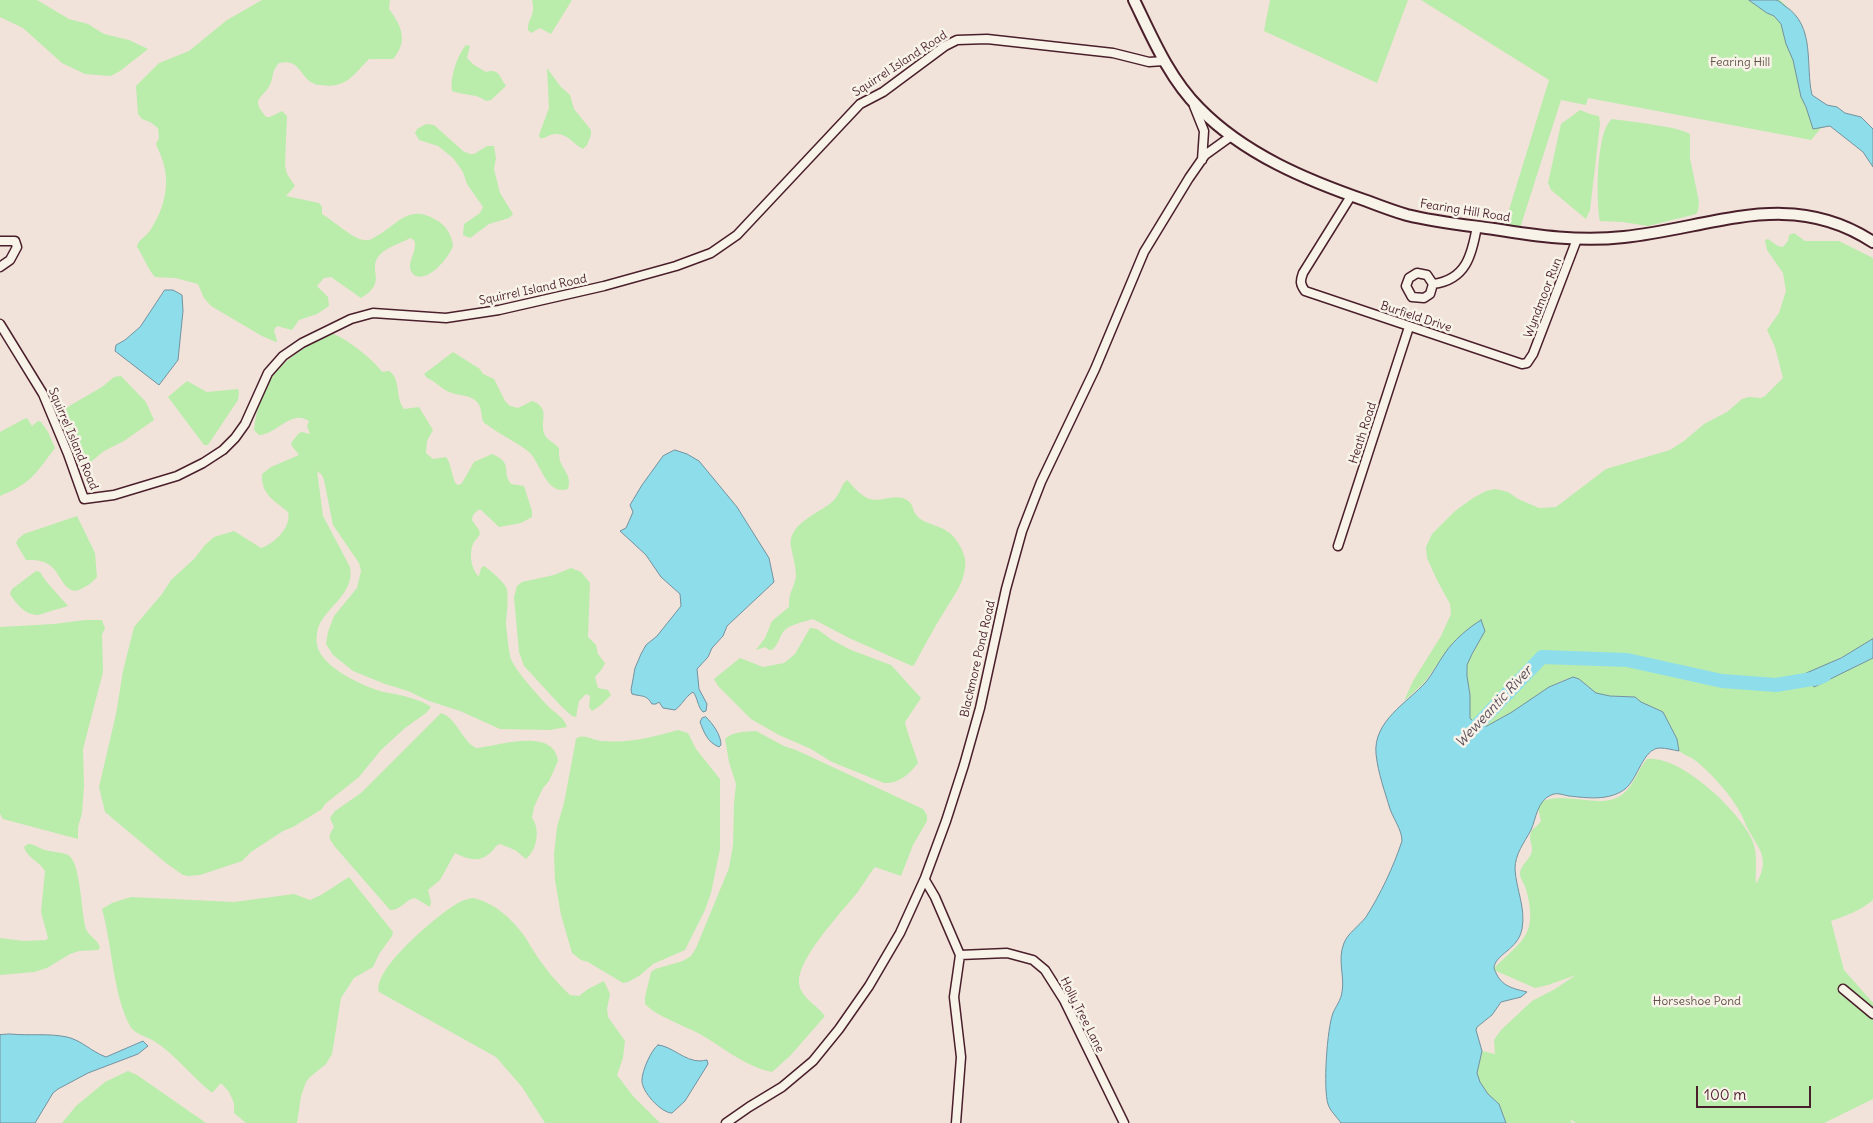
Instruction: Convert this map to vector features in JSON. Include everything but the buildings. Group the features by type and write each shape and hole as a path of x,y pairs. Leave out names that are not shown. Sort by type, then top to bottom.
{"main road":[{"name":"Fearing Hill Road","path":"1134,0 1164,61 1191,100 1230,136 1289,170 1351,196 1407,215 1531,235 1577,239 1642,235 1737,217 1772,213 1808,215 1860,233 1873,242"}],"street":[{"name":"Squirrel Island Road","path":"0,324 43,394 84,499 114,495 177,476 223,450 245,424 268,373 283,356 302,343 351,319 373,313 446,318 499,310 676,266 711,253 737,235 860,104 883,92 945,46 957,40 986,39 1113,53 1149,62 1164,61"},
{"name":"Blackmore Pond Road","path":"1191,100 1203,124 1202,160"},
{"name":"Blackmore Pond Road","path":"726,1123 782,1087 813,1061 839,1029 869,986 900,934 924,880 964,765 980,708 1006,589 1022,531 1040,482 1095,369 1144,252 1202,160 1230,136"},
{"name":"Burfield Drive","path":"1351,196 1302,273 1301,286 1310,294 1516,363 1527,363"},
{"path":"1433,284 1449,280 1462,270 1470,256 1477,226"},
{"name":"Wyndmoor Run","path":"1527,363 1531,359 1537,345 1577,239"},
{"path":"0,241 15,241 17,247 10,260 0,266"},
{"name":"Heath Road","path":"1338,546 1409,327"},
{"path":"924,880 935,896 960,955 954,997 961,1058 956,1123"},
{"name":"Holly Tree Lane","path":"960,955 1007,953 1033,960 1045,970 1064,1000 1124,1123"},
{"path":"1843,989 1873,1014"}],"green space":[{"path":"0,0 37,0 69,19 88,24 104,34 129,40 148,49 111,76 85,74 62,63 23,28 0,17"},
{"path":"262,0 390,0 389,9 402,33 401,46 393,59 369,59 348,80 337,85 314,84 293,64 285,62 279,63 276,66 270,85 258,102 266,117 282,111 287,116 285,165 287,174 295,186 286,196 319,203 322,207 322,214 349,233 364,240 373,238 410,215 426,215 440,222 445,227 453,245 448,256 437,268 431,273 418,277 413,274 410,266 415,249 414,240 410,238 389,248 378,257 376,262 376,282 374,287 361,298 331,277 324,278 317,286 328,297 329,306 317,314 299,320 292,330 277,326 274,330 276,342 262,336 211,306 204,298 198,284 175,278 155,277 137,247 149,232 160,211 165,195 166,178 164,163 156,144 159,138 158,128 142,119 138,114 136,86 159,63 189,51 227,20"},
{"path":"532,0 572,0 551,34 540,28 531,33 528,30 533,10"},
{"path":"1270,0 1408,0 1377,83 1264,31"},
{"name":"Fearing Hill","path":"1421,0 1780,0 1792,15 1798,33 1805,76 1814,102 1838,108 1811,140 1588,98 1586,105 1561,100 1520,228 1504,226 1549,80"},
{"path":"466,45 470,46 467,58 486,72 496,72 506,86 491,100 486,101 482,98 452,91 455,67"},
{"path":"547,68 561,87 570,95 574,109 591,130 587,145 583,149 560,134 540,138 539,135 549,108"},
{"path":"1580,110 1599,116 1600,124 1590,210 1586,219 1551,190 1548,183 1561,124"},
{"path":"1612,119 1665,127 1685,131 1690,134 1690,158 1699,202 1696,214 1648,226 1600,221 1598,167 1603,137"},
{"path":"426,124 434,125 463,151 470,154 474,154 487,146 494,146 496,158 494,169 500,193 513,214 509,218 489,224 470,238 463,235 464,224 480,213 483,207 467,184 463,172 453,158 438,146 419,140 415,133 417,129"},
{"name":"Horseshoe Pond","path":"1794,233 1805,241 1839,241 1873,258 1873,639 1864,646 1828,664 1814,687 1873,658 1873,900 1853,912 1831,921 1844,970 1873,1003 1873,1099 1824,1123 1576,1123 1570,1119 1572,1123 1506,1123 1499,1104 1488,1094 1480,1082 1477,1073 1482,1051 1495,1054 1494,1040 1501,1030 1532,1001 1576,975 1535,988 1494,970 1521,942 1529,926 1529,904 1520,872 1532,851 1531,832 1541,821 1538,808 1541,802 1561,798 1594,801 1614,799 1627,790 1647,759 1661,760 1692,775 1708,788 1747,830 1755,847 1756,884 1761,875 1763,860 1742,815 1727,793 1694,760 1679,751 1677,739 1663,712 1641,702 1635,697 1610,696 1596,693 1579,679 1566,679 1549,687 1487,726 1478,727 1470,718 1467,665 1485,631 1481,620 1452,644 1424,683 1404,701 1413,681 1441,636 1451,614 1450,604 1427,558 1426,547 1432,534 1455,511 1486,491 1495,489 1508,492 1518,499 1539,508 1556,507 1606,469 1670,450 1704,424 1727,412 1742,399 1765,396 1783,378 1775,347 1767,330 1779,313 1786,291 1783,273 1767,250 1765,240 1768,239 1783,247 1788,241 1789,235"},
{"path":"329,333 342,338 358,349 373,361 382,372 389,371 393,374 404,409 419,407 433,430 427,441 426,453 433,459 446,457 456,484 462,483 474,462 492,454 499,457 505,464 511,484 524,486 532,517 521,523 499,527 481,510 478,510 473,515 472,520 480,534 473,544 471,560 477,575 479,576 481,568 484,566 499,578 506,587 508,598 506,624 511,659 528,684 562,718 567,727 549,730 500,729 460,711 353,671 333,655 326,644 328,632 334,616 357,588 361,571 359,563 333,525 324,480 317,471 323,516 350,567 348,586 320,624 317,633 317,645 320,653 326,661 355,681 384,692 415,699 431,707 381,750 359,777 325,804 322,809 283,831 251,852 242,861 200,875 183,875 105,812 99,787 134,627 162,594 171,580 214,537 234,531 261,548 271,543 285,529 289,518 288,512 266,492 262,481 262,474 271,467 299,455 291,443 299,433 310,434 307,426 309,421 303,418 296,418 259,435 254,430 257,411 269,382 277,371 300,351"},
{"path":"453,352 480,369 483,374 494,379 505,401 510,406 518,408 532,401 541,407 544,415 544,433 559,448 560,461 569,481 568,489 560,490 554,488 529,452 484,423 480,406 476,401 470,397 447,391 427,378 424,374"},
{"path":"121,376 146,402 154,420 124,441 104,451 87,465 84,464 69,430 64,409 102,387 114,377"},
{"path":"187,381 207,392 238,389 239,392 238,400 208,445 204,445 168,397"},
{"path":"27,418 32,426 38,421 41,422 55,448 32,477 19,487 0,496 0,432"},
{"path":"847,480 867,498 877,500 897,497 907,500 911,503 915,514 920,519 949,532 964,555 965,567 960,585 912,666 849,638 813,619 786,629 772,650 765,647 756,650 765,638 772,621 789,607 790,595 796,577 791,547 791,539 794,532 805,520 832,502"},
{"path":"77,516 95,553 97,577 76,591 68,588 46,563 26,560 16,543 24,534"},
{"path":"571,568 581,572 590,583 588,637 596,645 598,654 605,663 595,677 598,688 608,690 611,695 592,711 589,707 590,696 586,694 579,701 576,717 572,716 561,706 524,666 519,652 514,597 517,586 522,582 554,575"},
{"path":"36,571 40,572 68,606 33,615 18,605 10,594 12,589"},
{"path":"102,620 105,629 102,634 103,672 83,749 84,786 78,839 3,819 0,814 0,627"},
{"path":"810,628 817,629 851,650 891,665 921,698 905,722 918,763 903,778 894,782 884,783 832,762 811,749 779,735 751,719 718,686 714,679 740,658 763,667 784,663 795,654"},
{"path":"441,713 451,719 466,740 476,748 510,742 535,741 546,744 554,750 558,761 534,807 532,818 535,822 537,833 533,850 526,859 515,850 500,844 485,857 477,859 455,853 440,880 428,890 431,902 430,907 415,898 397,909 390,910 332,842 330,834 334,827 330,818 335,811 361,793"},
{"path":"678,730 688,733 696,749 720,779 720,849 711,893 705,910 685,950 653,964 639,976 623,983 572,953 561,915 555,880 554,854 557,827 564,803 576,739 588,737 601,741 632,741"},
{"path":"756,731 784,746 923,809 927,815 927,821 913,845 901,876 875,867 811,951 800,973 800,988 802,993 825,1016 790,1056 772,1072 752,1066 700,1034 656,1013 645,1004 651,972 655,969 683,961 691,956 696,948 729,868 733,845 736,784 729,762 725,739 735,733"},
{"path":"28,844 66,854 72,859 78,877 86,929 100,947 98,950 79,951 70,954 47,968 34,972 0,975 0,938 24,941 46,940 48,938 41,912 45,871 26,851 24,847"},
{"path":"349,877 393,932 392,936 379,954 373,967 354,978 341,998 332,1054 326,1064 306,1082 301,1096 297,1123 246,1123 234,1113 234,1103 229,1092 222,1084 211,1092 162,1046 131,1027 119,998 102,909 112,903 131,897 234,902 294,894 310,900"},
{"path":"473,898 488,903 515,924 550,974 570,995 579,996 604,981 610,994 607,1009 608,1017 625,1041 623,1058 617,1075 633,1096 660,1123 545,1123 522,1087 496,1057 379,992 380,982 386,970 396,956 423,929 449,909 462,901"},
{"path":"128,1071 137,1075 206,1123 62,1123 76,1106 105,1082"}],"water":[{"path":"1749,0 1776,0 1795,14 1801,24 1808,47 1812,95 1827,105 1837,107 1845,113 1861,117 1873,129 1873,167 1863,152 1830,126 1813,129 1801,97 1793,60 1786,44 1781,24 1774,16"},
{"path":"165,290 173,290 182,295 183,311 178,360 159,385 115,351 116,345 140,327"},
{"path":"675,450 699,461 737,507 769,558 774,582 727,626 723,636 697,669 699,689 707,704 706,711 703,712 693,692 675,710 663,708 659,702 652,704 646,697 632,694 631,690 635,668 646,645 657,636 681,606 680,594 661,577 646,555 620,531 626,528 633,512 630,505 642,485 663,456"},
{"path":"1481,620 1485,631 1467,665 1470,718 1478,727 1487,726 1549,687 1573,677 1579,679 1596,693 1610,696 1635,697 1641,702 1663,712 1677,739 1679,751 1662,748 1654,749 1645,758 1630,784 1619,793 1591,798 1556,794 1546,798 1540,806 1531,830 1518,853 1515,869 1523,914 1522,929 1516,942 1498,959 1494,968 1499,979 1507,985 1527,992 1521,997 1501,1002 1492,1015 1477,1027 1476,1030 1482,1051 1477,1073 1480,1082 1488,1094 1499,1104 1506,1123 1341,1123 1328,1104 1326,1073 1327,1044 1331,1021 1342,992 1342,949 1346,939 1366,917 1377,899 1391,871 1402,841 1401,833 1390,809 1380,775 1376,754 1377,742 1385,722 1426,682 1452,644"},
{"path":"1873,639 1873,658 1814,687 1804,674 1841,658"},
{"path":"706,717 718,734 721,741 719,747 706,736 700,722 702,718"},
{"path":"0,1035 67,1037 106,1057 143,1041 148,1046 138,1054 88,1073 58,1089 53,1093 35,1123 0,1123"},
{"path":"658,1045 689,1059 707,1060 708,1064 685,1101 672,1113 652,1101 643,1085 642,1076 645,1066"}],"waterway":[{"name":"Weweantic River","path":"1463,740 1542,657 1627,660 1722,681 1776,685 1818,678 1825,675"}]}
